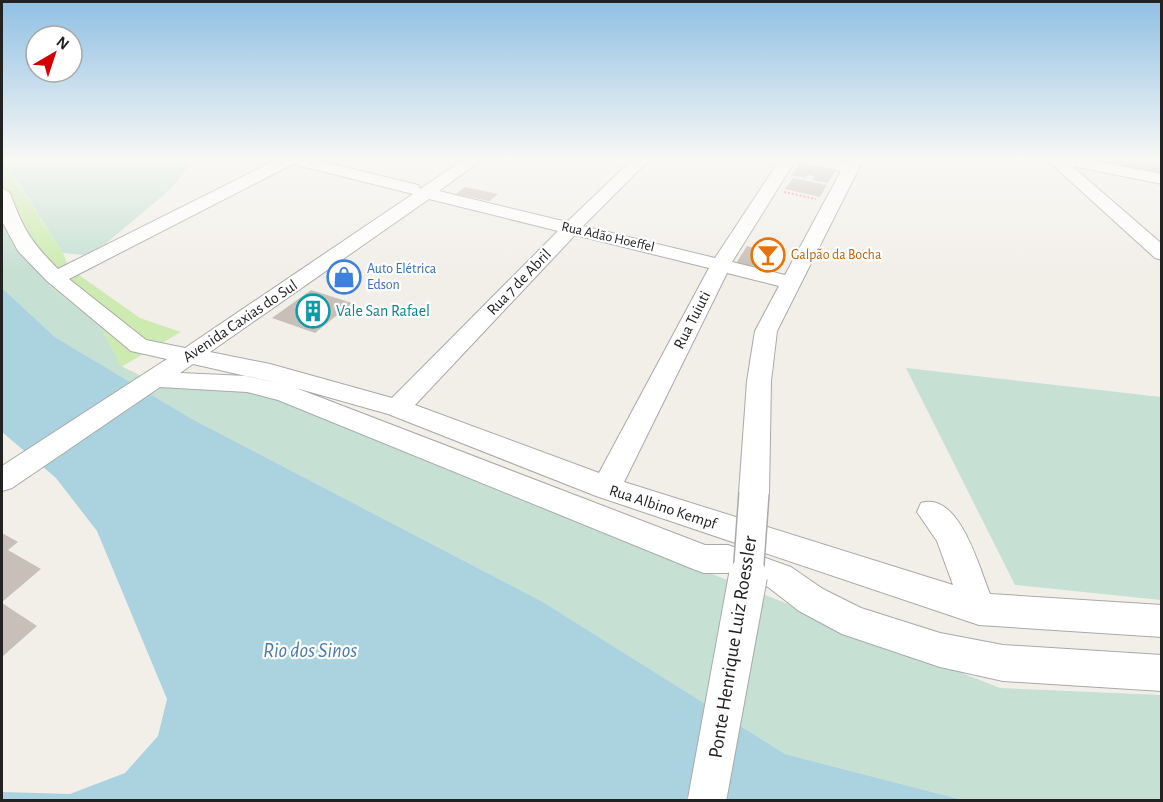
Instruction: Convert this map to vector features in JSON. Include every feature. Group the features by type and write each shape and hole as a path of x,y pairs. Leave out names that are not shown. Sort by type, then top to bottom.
{"street":[{"name":"Rua Albino Kempf","path":"3,195 12,223 25,247 54,277 139,346 180,355 222,373 270,372 397,408 606,488 980,609 1161,621"},
{"path":"54,277 75,270 218,195"},
{"name":"Avenida Caxias do Sul","path":"12,471 151,381 180,355 413,195"},
{"name":"Rua Adão Hoeffel","path":"437,195 789,282"},
{"name":"Rua 7 de Abril","path":"397,408 605,195"},
{"name":"Rua Tuiuti","path":"606,488 721,264 767,195"},
{"name":"Ponte Henrique Luiz Roessler","path":"707,801 750,564 759,381 765,331 789,282 837,195"},
{"path":"1095,195 1161,254"},
{"path":"151,381 222,373 247,384 285,393 704,559 728,559 779,577 811,600 854,622 940,650 1003,663 1161,673"},
{"path":"932,512 950,534 980,609"}],"path":[{"path":"800,195 834,203"}],"green space":[{"path":"2,195 25,195 63,253 69,268 140,318 181,332 121,367 100,325 53,289 13,246 2,218"},
{"path":"26,195 163,195 104,245 84,255 63,253"},
{"path":"2,218 13,246 53,289 100,325 121,366 163,387 262,392 616,536 1000,688 1161,695 1161,800 963,800 785,754 543,602 192,419 55,337 2,288"},
{"path":"906,368 1161,397 1161,600 1015,585"}],"water":[{"name":"Rio dos Sinos","path":"2,288 55,337 192,419 543,602 785,754 963,800 2,800 2,792 70,794 125,773 158,736 167,699 97,531 56,478 2,432"}],"building":[{"path":"463,195 496,195 489,201"},
{"path":"747,246 762,250 751,269 735,265"},
{"name":"Vale San Rafael","path":"311,290 352,303 315,333 272,318"},
{"path":"2,533 18,542 8,550 41,569 2,602"},
{"path":"2,603 37,626 3,656 2,655"}],"place":[{"name":"Galpão da Bocha","path":"768,255"},
{"name":"Auto Elétrica Edson","path":"344,277"},
{"name":"Vale San Rafael","path":"313,311"}]}
